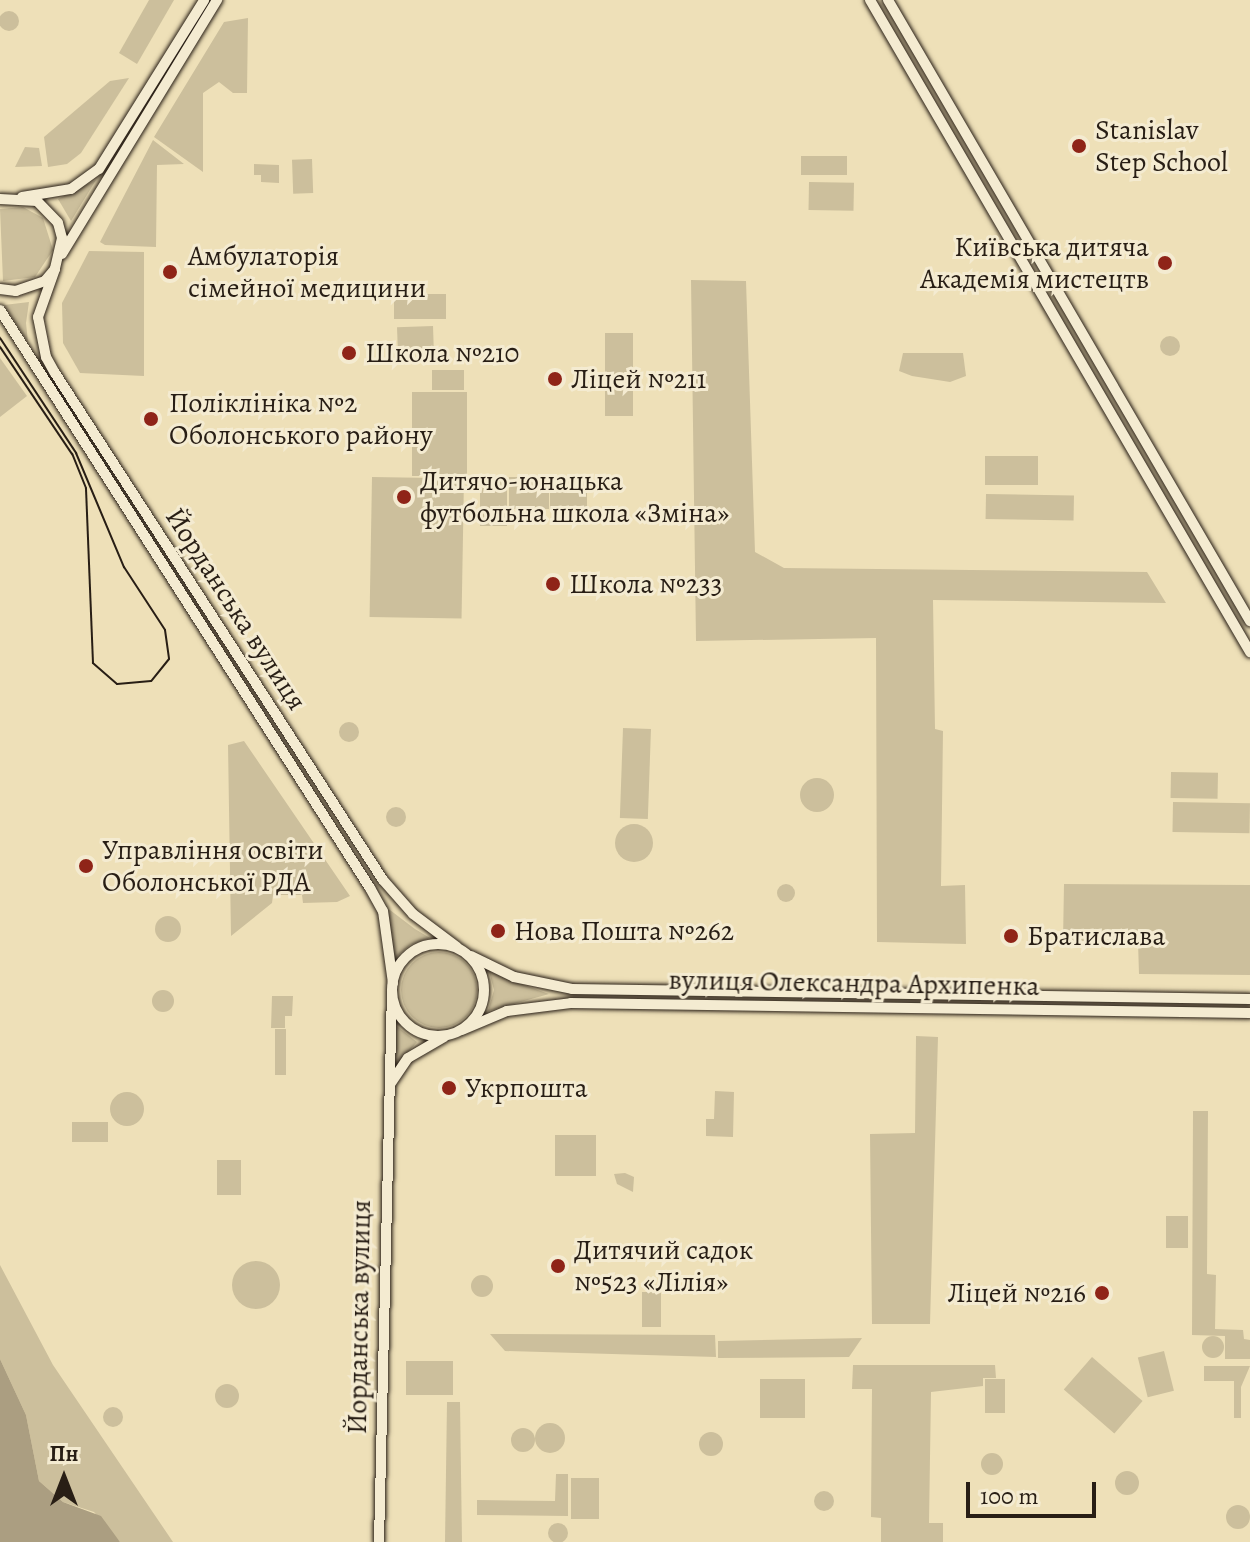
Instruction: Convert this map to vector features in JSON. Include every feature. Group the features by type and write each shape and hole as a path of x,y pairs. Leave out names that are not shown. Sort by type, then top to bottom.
{"main road":[{"path":"0,197 71,189 99,169 204,0"},
{"name":"Йорданська вулиця","path":"217,0 62,254 38,317 55,373 383,880 413,914 457,947"},
{"path":"870,0 1250,652"},
{"path":"888,0 1250,621"},
{"path":"18,196 37,201 58,223 62,254"},
{"path":"0,289 32,288 55,269"},
{"name":"Йорданська вулиця","path":"0,310 383,911 392,987 387,1092 379,1542"},
{"path":"1136,457 1150,450"},
{"path":"387,1092 408,1058 462,1030 478,1015 485,995 482,974 471,956 457,947 429,945 412,952 392,987 398,1014 409,1026 423,1034 447,1036"},
{"name":"вулиця Олександра Архипенка","path":"471,956 514,977 572,989 1250,999"},
{"name":"вулиця Олександра Архипенка","path":"462,1030 507,1011 571,1003 1250,1013"}],"shaded area":[{"path":"149,0 174,0 137,64 119,53"},
{"path":"9,11 16,14 19,21 16,28 9,31 2,28 -1,21 2,14"},
{"path":"248,18 247,93 233,93 219,82 203,93 203,172 154,137 224,22"},
{"path":"129,78 81,153 67,164 48,167 44,137 110,81"},
{"path":"153,140 184,164 157,165 156,247 105,245 100,242"},
{"path":"25,147 39,148 42,166 15,167"},
{"path":"801,156 847,156 847,175 801,175"},
{"path":"312,159 313,193 293,194 292,160"},
{"path":"254,164 279,165 279,183 261,182 261,175 254,175"},
{"path":"96,180 71,221 58,199"},
{"path":"809,182 854,183 854,211 809,210"},
{"path":"23,207 43,218 53,250 35,277 3,281 0,209"},
{"path":"89,251 144,252 144,376 80,373 63,343 62,303"},
{"path":"691,280 746,281 755,552 784,568 1147,572 1166,603 933,600 935,729 943,731 941,886 965,885 966,944 877,942 876,638 696,641"},
{"path":"394,294 446,294 446,319 394,319"},
{"path":"29,302 26,323 28,342 4,305"},
{"path":"433,326 434,350 398,351 397,327"},
{"path":"605,333 633,333 633,416 605,416"},
{"path":"1166,336 1174,336 1180,346 1174,356 1166,356 1160,350 1160,342"},
{"path":"903,353 963,353 966,376 950,382 912,376 899,371"},
{"path":"0,358 27,396 0,417"},
{"path":"432,370 464,370 464,390 432,390"},
{"path":"412,392 467,392 467,476 412,476"},
{"path":"985,456 1038,456 1038,485 985,485"},
{"path":"480,476 507,476 507,526 480,526"},
{"path":"372,477 464,479 462,619 370,617"},
{"path":"509,477 549,477 549,509 509,509"},
{"path":"550,478 587,478 587,510 550,510"},
{"path":"986,494 1074,496 1074,521 986,519"},
{"path":"349,722 356,725 359,732 356,739 349,742 342,739 339,732 342,725"},
{"path":"623,728 651,729 648,819 620,818"},
{"path":"244,741 350,896 337,902 303,903 302,895 273,895 272,903 231,936 228,745"},
{"path":"1171,772 1218,773 1218,799 1171,798"},
{"path":"817,778 829,783 834,795 829,807 817,812 805,807 800,795 805,783"},
{"path":"1173,802 1250,803 1249,833 1172,832"},
{"path":"396,807 403,810 406,817 403,824 396,827 389,824 386,817 389,810"},
{"path":"634,824 647,830 653,843 647,856 634,862 621,856 615,843 621,830"},
{"path":"782,884 790,884 795,893 793,900 782,902 777,897 777,889"},
{"path":"1064,884 1250,885 1250,975 1139,974 1138,942 1063,941"},
{"path":"386,907 430,938 410,945 395,958"},
{"path":"168,916 177,920 181,929 177,938 168,942 159,938 155,929 159,920"},
{"path":"439,952 453,955 466,963 474,976 477,990 474,1004 466,1017 453,1025 439,1028 425,1025 412,1017 404,1004 401,990 404,976 412,963 425,955"},
{"path":"489,971 549,994 488,1011 494,990"},
{"path":"163,990 171,993 174,1001 171,1009 163,1012 155,1009 152,1001 155,993"},
{"path":"272,996 293,996 292,1016 285,1016 285,1028 271,1028"},
{"path":"394,1024 417,1042 392,1070"},
{"path":"275,1029 286,1029 286,1075 275,1075"},
{"path":"916,1036 938,1037 930,1324 872,1324 870,1134 915,1133"},
{"path":"715,1091 734,1092 733,1137 706,1136 706,1119 714,1119"},
{"path":"127,1092 139,1097 144,1109 139,1121 127,1126 115,1121 110,1109 115,1097"},
{"path":"1193,1111 1208,1111 1207,1274 1216,1275 1215,1329 1243,1330 1244,1339 1250,1340 1250,1359 1225,1359 1225,1336 1192,1335"},
{"path":"72,1122 108,1122 108,1142 72,1142"},
{"path":"555,1135 596,1135 596,1176 555,1176"},
{"path":"217,1160 241,1160 241,1195 217,1195"},
{"path":"625,1173 634,1177 633,1192 617,1184 614,1174"},
{"path":"1166,1216 1188,1216 1188,1248 1166,1248"},
{"path":"256,1261 273,1268 280,1285 273,1302 256,1309 239,1302 232,1285 239,1268"},
{"path":"0,1265 53,1365 173,1542 120,1542 94,1512 63,1502 39,1481 26,1415 0,1359"},
{"path":"478,1275 486,1275 493,1286 486,1297 478,1297 471,1290 471,1282"},
{"path":"642,1292 661,1292 661,1327 642,1327"},
{"path":"490,1334 715,1335 716,1357 505,1351"},
{"path":"1213,1336 1221,1339 1224,1347 1221,1355 1213,1358 1205,1355 1202,1347 1205,1339"},
{"path":"862,1338 849,1357 718,1358 718,1341"},
{"path":"1164,1351 1174,1391 1148,1397 1138,1358"},
{"path":"1092,1357 1143,1401 1114,1433 1064,1389"},
{"path":"0,1359 26,1415 39,1481 63,1502 101,1516 120,1542 0,1542"},
{"path":"406,1361 453,1361 453,1395 406,1395"},
{"path":"853,1365 995,1365 996,1378 983,1378 983,1386 931,1392 929,1523 943,1523 943,1542 881,1542 881,1518 871,1517 872,1389 852,1389"},
{"path":"1204,1366 1250,1366 1241,1387 1241,1418 1234,1418 1234,1381 1204,1381"},
{"path":"760,1379 805,1379 805,1418 760,1418"},
{"path":"985,1379 1005,1379 1005,1413 985,1413"},
{"path":"227,1384 235,1388 239,1396 235,1404 227,1408 219,1404 215,1396 219,1388"},
{"path":"447,1402 460,1402 462,1542 445,1542"},
{"path":"113,1407 120,1410 123,1417 120,1424 113,1427 106,1424 103,1417 106,1410"},
{"path":"550,1423 556,1424 564,1432 564,1444 556,1452 550,1453 544,1452 536,1444 535,1438 536,1432 544,1424"},
{"path":"523,1428 532,1431 535,1440 532,1449 523,1452 514,1449 511,1440 514,1431"},
{"path":"711,1432 722,1439 723,1444 716,1455 711,1456 700,1449 699,1444 706,1433"},
{"path":"992,1453 1000,1456 1003,1464 1000,1472 992,1475 984,1472 981,1464 984,1456"},
{"path":"1127,1471 1136,1474 1139,1483 1136,1492 1127,1495 1118,1492 1115,1483 1118,1474"},
{"path":"556,1474 568,1474 568,1516 477,1515 477,1500 555,1501"},
{"path":"571,1478 599,1478 599,1519 571,1519"},
{"path":"820,1491 828,1491 834,1501 828,1511 820,1511 814,1505 814,1497"},
{"path":"1238,1505 1247,1508 1250,1517 1247,1526 1238,1529 1229,1526 1226,1517 1229,1508"},
{"path":"558,1523 565,1526 568,1533 565,1540 558,1543 551,1540 548,1533 551,1526"}],"tram line":[{"path":"0,338 76,453 124,567 165,630 169,659 151,681 117,684 93,663 86,488 72,454 0,347"}],"place":[{"name":"Stanislav Step School","path":"1079,146"},
{"name":"Київська дитяча Академія мистецтв","path":"1165,263"},
{"name":"Амбулаторія сімейної медицини","path":"170,272"},
{"name":"Школа №210","path":"349,353"},
{"name":"Ліцей №211","path":"555,379"},
{"name":"Поліклініка №2 Оболонського району","path":"151,419"},
{"name":"Дитячо-юнацька футбольна школа «Зміна»","path":"404,497"},
{"name":"Школа №233","path":"553,584"},
{"name":"Управління освіти Оболонської РДА","path":"86,866"},
{"name":"Нова Пошта №262","path":"498,931"},
{"name":"Братислава","path":"1011,936"},
{"name":"Укрпошта","path":"449,1088"},
{"name":"Дитячий садок №523 «Лілія»","path":"558,1266"},
{"name":"Ліцей №216","path":"1102,1293"}]}
